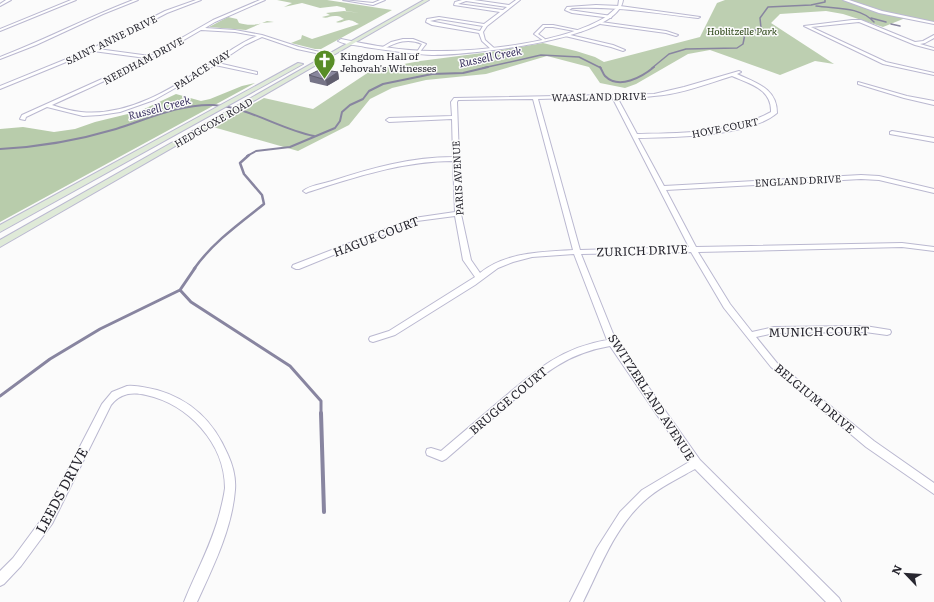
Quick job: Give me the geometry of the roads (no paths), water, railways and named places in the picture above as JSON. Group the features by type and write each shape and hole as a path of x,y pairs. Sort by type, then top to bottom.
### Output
{"main road":[{"name":"HEDGCOXE ROAD","path":"0,244 427,0"},
{"path":"335,44 351,35"},
{"name":"HEDGCOXE ROAD","path":"0,229 329,48"},
{"path":"130,157 144,162"}],"street":[{"path":"0,5 9,0"},
{"path":"0,30 74,0"},
{"path":"0,58 53,36 111,9 136,0"},
{"name":"SAINT ANNE DRIVE","path":"0,88 94,50 159,15 199,0"},
{"name":"NEEDHAM DRIVE","path":"23,119 24,116 85,90 151,57 214,21 263,0"},
{"path":"346,0 373,4 383,0"},
{"path":"503,11 456,5 456,2 466,0 510,6"},
{"path":"494,49 483,40 481,32 485,25 518,0"},
{"path":"341,41 420,52 463,52 494,49 566,35 601,23 611,17 620,8 621,0"},
{"path":"845,0 881,12 934,23"},
{"path":"611,17 567,10 568,8 572,7 601,6 698,17"},
{"path":"481,32 428,22 432,19 439,18 485,25"},
{"path":"934,49 916,44 857,21 806,26 885,63 934,74"},
{"path":"601,23 666,32 676,35"},
{"path":"544,40 536,34 544,26 580,31"},
{"path":"200,29 235,31 262,36 298,48 330,55"},
{"path":"566,35 623,50"},
{"name":"PALACE WAY","path":"48,106 74,113 85,114 127,109 151,99 214,63 246,42 262,36"},
{"path":"916,44 924,42 934,36"},
{"path":"383,48 396,41 404,39 424,44 420,52"},
{"path":"94,50 151,57"},
{"path":"214,63 255,73"},
{"name":"WAASLAND DRIVE","path":"456,99 654,95 686,89 739,72"},
{"name":"HOVE COURT","path":"635,136 682,135 710,131 756,123 774,112 775,106 773,101 764,89 732,74"},
{"path":"860,83 906,97 934,103"},
{"name":"BELGIUM DRIVE","path":"614,96 693,249 727,306 774,365 870,444 934,489"},
{"name":"SWITZERLAND AVENUE","path":"535,97 577,252 612,342 696,463 835,602"},
{"name":"PARIS AVENUE","path":"456,99 454,102 454,117 458,214 466,260 479,277"},
{"path":"389,120 454,117"},
{"path":"892,133 934,140"},
{"path":"306,191 377,169 434,160 456,159"},
{"name":"ENGLAND DRIVE","path":"661,188 861,177 879,178 934,191"},
{"name":"HAGUE COURT","path":"296,267 416,219 458,214"},
{"name":"ZURICH DRIVE","path":"373,339 392,333 472,283 488,270 511,260 532,256 577,252 902,245 934,249"},
{"name":"MUNICH COURT","path":"751,335 774,330 865,329 887,332"},
{"name":"BRUGGE COURT","path":"431,452 442,456 542,370 562,357 585,347 612,342"},
{"name":"LEEDS DRIVE","path":"0,580 17,562 48,520 99,416 115,395 120,391 129,389 141,390 179,402 193,413 208,429 217,442 226,464 230,487 224,518 208,563 190,602"},
{"path":"576,602 610,536 631,506 658,484 696,463"}],"waterway":[{"name":"Russell Creek","path":"652,68 669,54 686,49 737,48 743,44 745,34 761,28 760,18 768,7 811,5 825,2 825,0"},
{"path":"816,6 847,9 861,13 874,22"},
{"path":"871,18 886,22"},
{"path":"891,24 900,26"},
{"name":"Russell Creek","path":"483,68 541,55 579,57 600,68"},
{"name":"Russell Creek","path":"247,156 256,151 290,147 335,128 340,121 342,112 350,105 363,99 369,91 383,84 432,74 463,73 488,67"},
{"name":"Russell Creek","path":"600,68 604,75 611,80 623,82 637,78 654,67"},
{"name":"Russell Creek","path":"0,149 29,147 73,140 116,129 176,110 200,105 213,105 239,110 301,133 314,136"},
{"path":"194,269 218,242 264,204 262,195 244,174 240,163 249,155"},
{"path":"180,290 195,268"},
{"path":"0,396 50,359 100,329 180,290"},
{"path":"180,290 191,302 290,366 321,401 321,413"},
{"path":"321,413 324,512"}],"place":[{"name":"Kingdom Hall of Jehovah's Witnesses","path":"324,80"}],"park label":[{"name":"Hoblitzelle Park","path":"742,30"}]}
